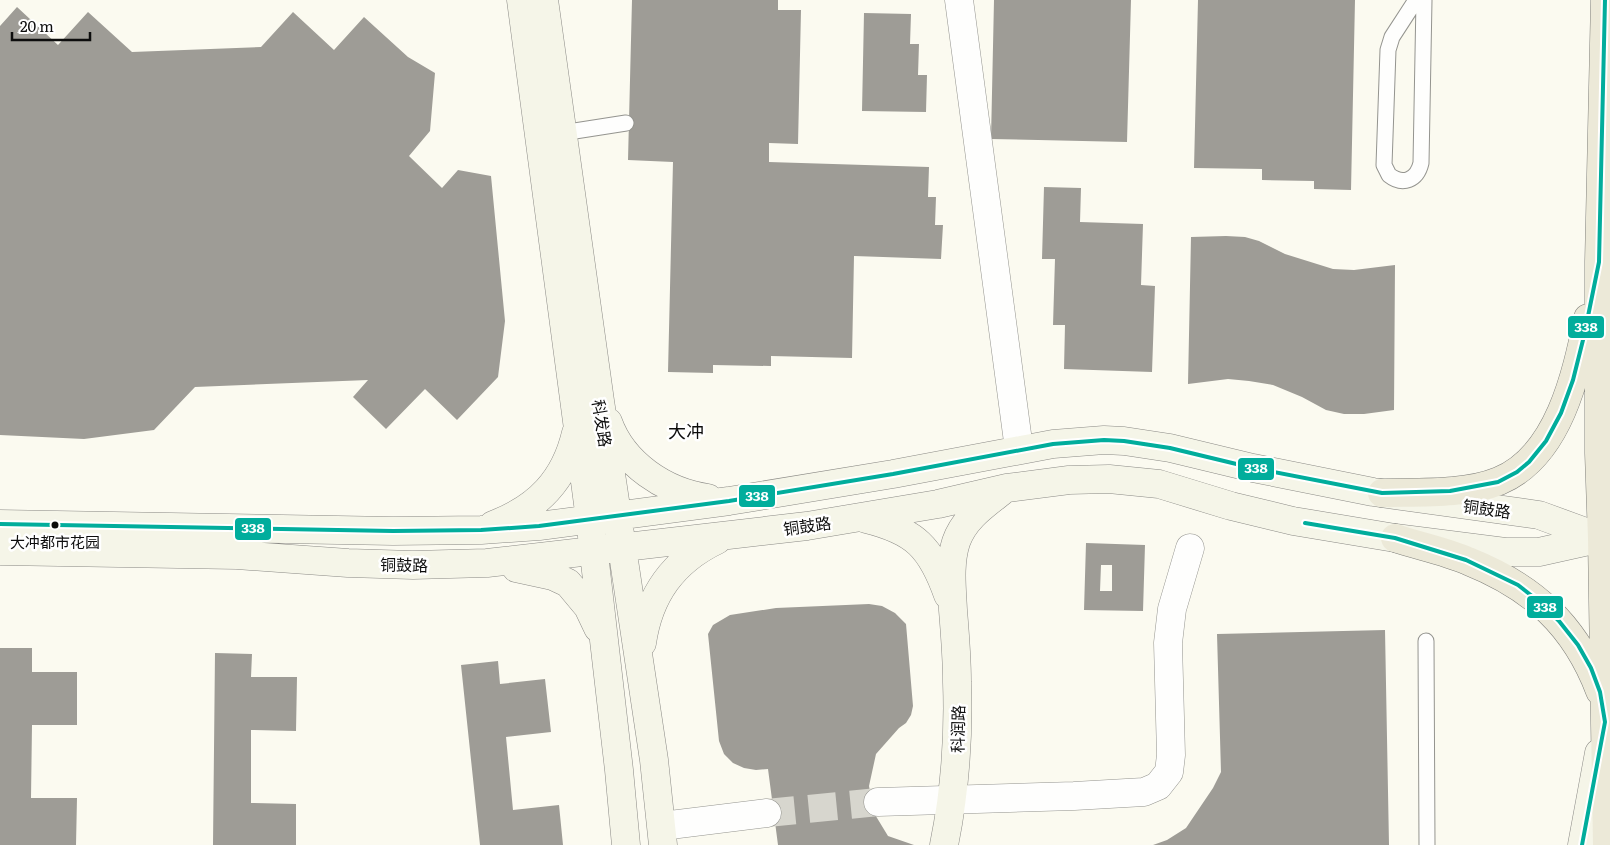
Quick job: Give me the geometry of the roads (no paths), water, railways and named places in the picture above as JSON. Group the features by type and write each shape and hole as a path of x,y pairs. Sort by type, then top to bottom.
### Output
{"main road":[{"name":"科发路","path":"520,0 590,519 626,845"},
{"name":"科发路","path":"544,0 600,401 639,657 662,835"},
{"path":"1605,0 1599,262 1600,453 1606,539 1605,722 1607,845"},
{"path":"1382,493 1477,488 1504,479 1517,472 1529,462 1546,441 1561,412 1573,380 1599,262"},
{"path":"600,401 609,426 620,444 636,464 650,476 680,492 729,501"},
{"path":"480,530 507,520 542,496 554,483 568,460 578,427"},
{"name":"铜鼓路","path":"0,524 393,531 480,530 539,526 729,501 893,474 1020,449 1082,441 1124,441 1170,448 1253,468 1382,493 1539,515 1606,539"},
{"name":"铜鼓路","path":"0,550 237,554 413,566 488,563 594,552 862,518 938,504 1006,488 1069,480 1109,478 1159,484 1231,506 1293,521 1395,538 1504,552 1539,552 1606,539"},
{"name":"科润路","path":"944,845 953,799 958,752 958,682 952,581 953,559 959,536 969,518 1006,488"},
{"path":"862,518 889,524 922,546 935,562 954,611"},
{"path":"639,657 647,619 652,605 666,580 687,558 703,547 727,535"},
{"path":"1395,538 1466,560 1518,585 1541,603 1559,621 1569,633 1591,668 1600,692 1605,722 1582,845"},
{"path":"488,563 546,574 568,583 588,607 597,623 606,655"}],"street":[{"path":"959,0 1020,449"},
{"path":"878,802 1120,794 1144,792 1158,786 1168,772 1171,755 1168,643 1172,609 1190,548"},
{"path":"662,835 767,813"}],"lane":[{"path":"1416,0 1392,37 1388,50 1384,164 1389,175 1401,181 1409,180 1417,175 1422,163 1424,0"},
{"path":"562,133 626,122"},
{"path":"1426,641 1427,845"}],"tunnel":[{"path":"767,813 878,802"}],"place":[{"name":"大冲都市花园","path":"55,525"}],"district":[{"name":"大冲","path":"686,430"}]}
